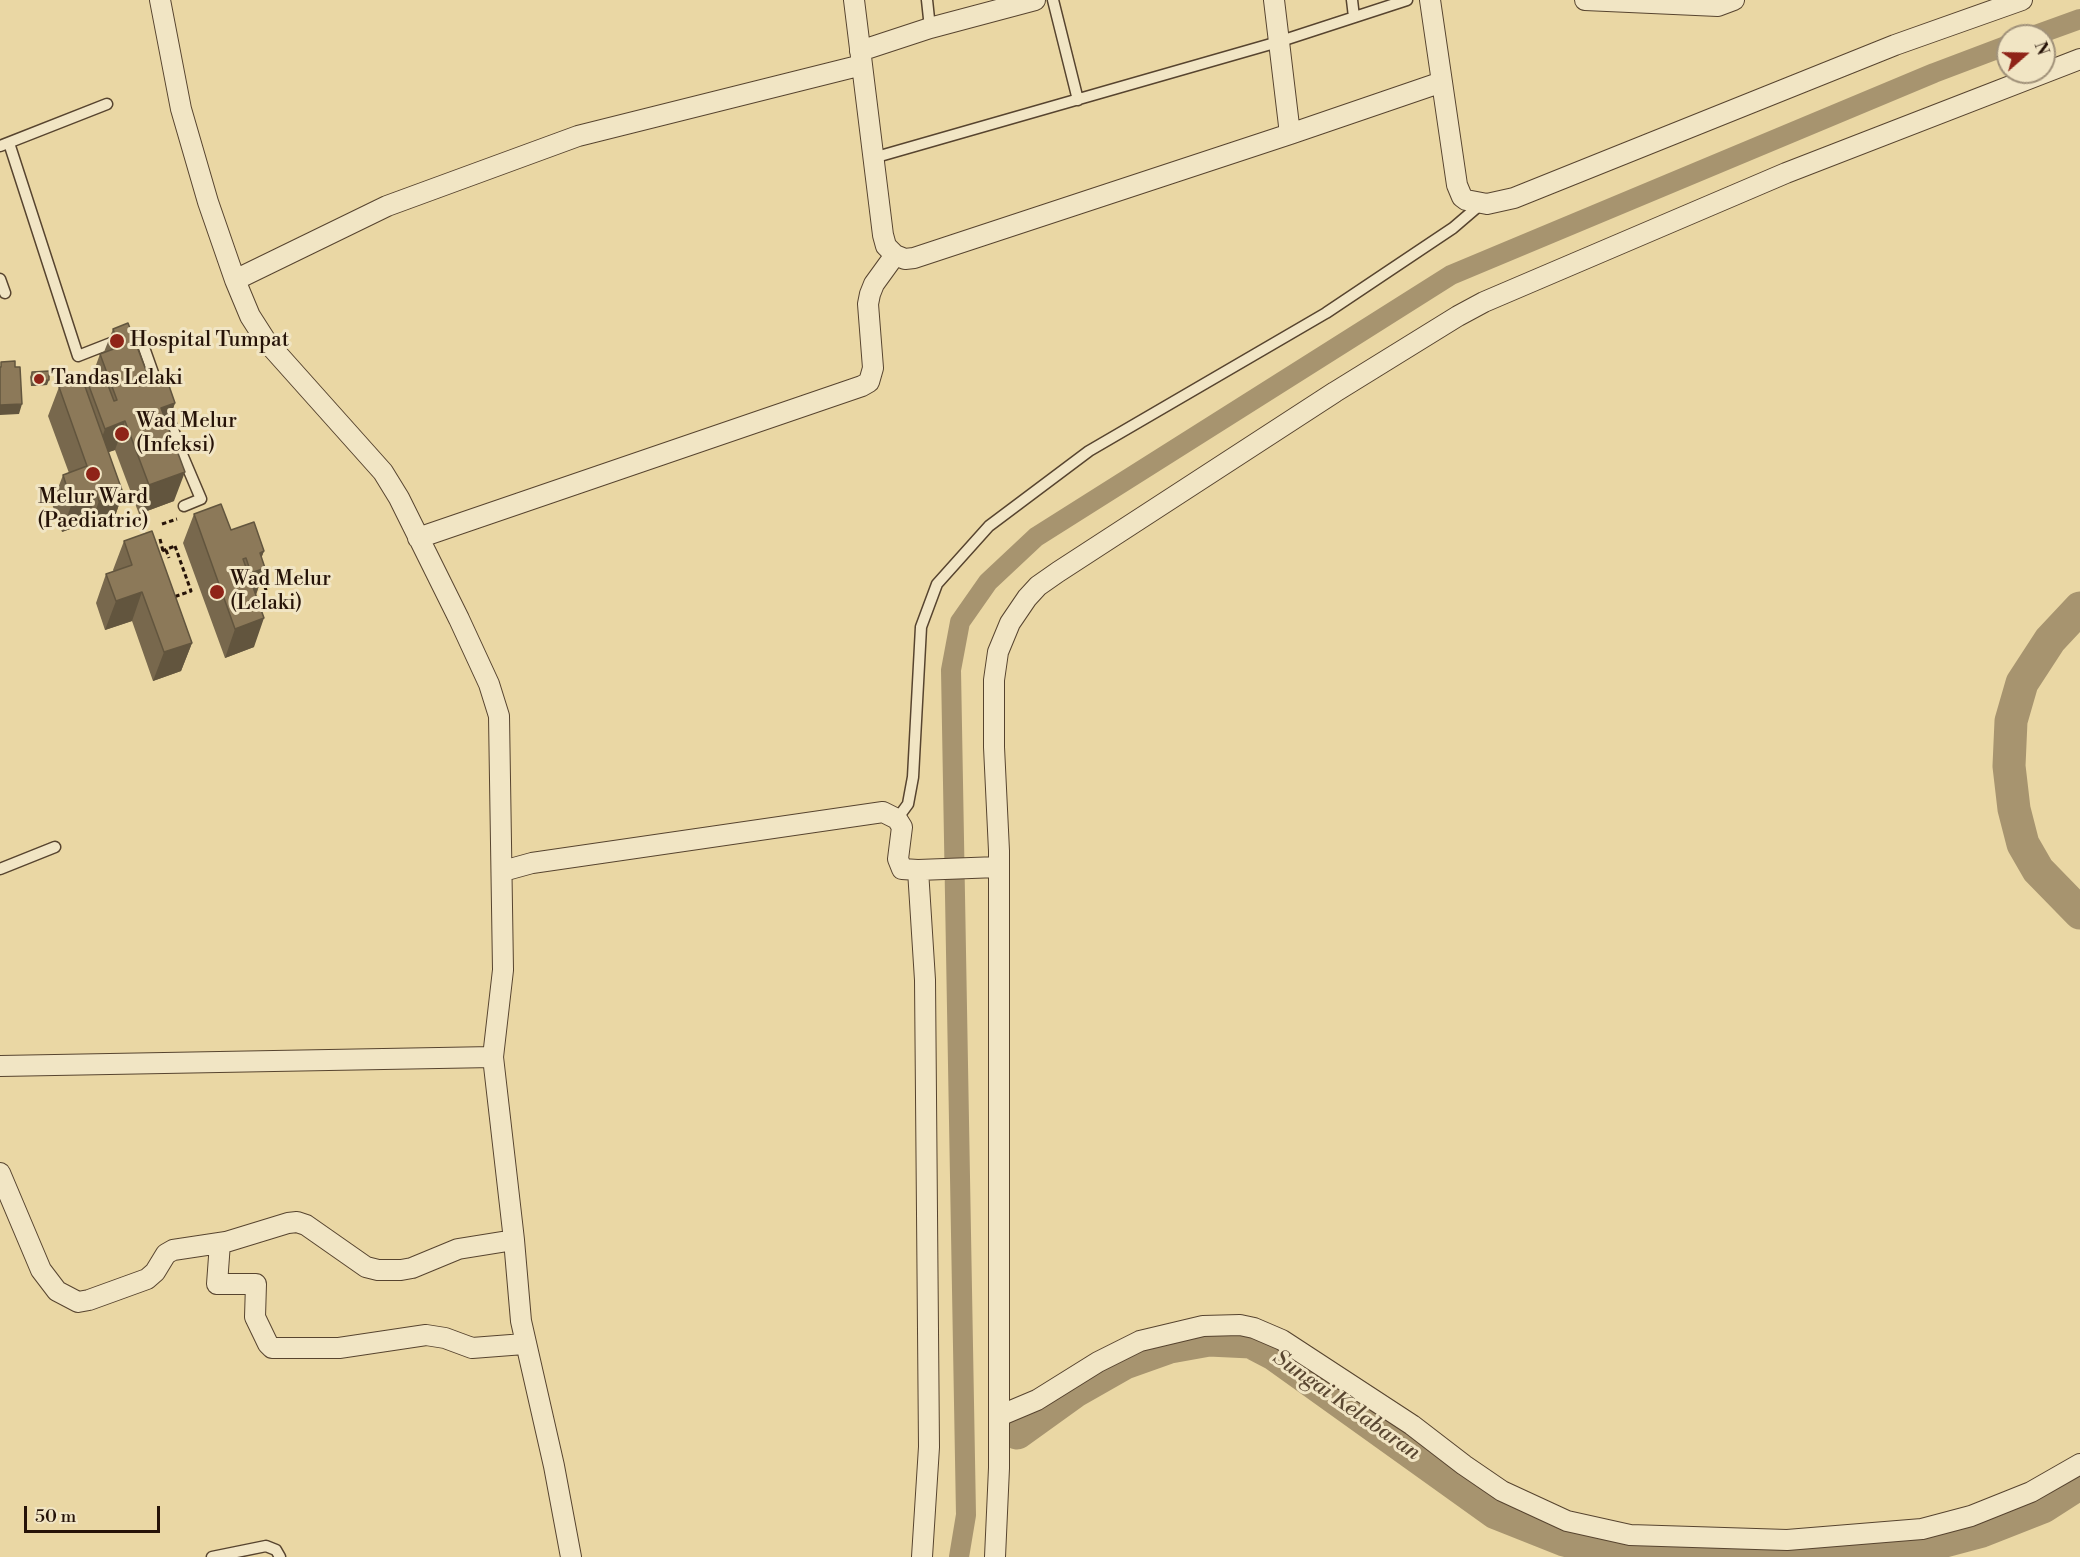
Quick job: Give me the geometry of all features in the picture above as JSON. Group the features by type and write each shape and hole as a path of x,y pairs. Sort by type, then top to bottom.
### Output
{"street":[{"path":"160,0 181,109 208,202 250,316 259,332 383,472 399,498 489,684 499,716 503,970 494,1057 514,1240 520,1321 554,1466 571,1557"},
{"path":"854,0 883,235 886,246 895,255 905,259 914,258 1442,82"},
{"path":"235,280 387,206 578,136 861,58 930,28 1004,4 1035,0"},
{"path":"1274,0 1290,134"},
{"path":"1430,0 1459,192 1466,200 1480,204 1514,198 1895,45 2022,0"},
{"path":"1585,0 1718,6 1734,0"},
{"path":"995,1557 999,1416 990,868 999,851 994,747 994,680 996,664 1010,623 1027,598 1038,586 1325,399 1484,302 1786,173 2080,59"},
{"path":"418,538 869,382 873,368 868,304 870,294 874,284 895,255"},
{"path":"502,871 532,862 871,812 882,812 901,823 903,832 899,852 900,868 923,870 990,868"},
{"path":"922,1557 929,1435 923,870"},
{"path":"0,1066 494,1057"},
{"path":"0,1173 41,1270 57,1291 78,1302 147,1279 155,1272 166,1254 173,1250 248,1237 288,1223 297,1222 306,1225 366,1267 378,1270 412,1268 458,1249 514,1240"},
{"path":"220,1243 217,1284 256,1284 255,1317 272,1348 339,1348 426,1335 445,1338 472,1348 524,1344"},
{"path":"999,1416 1037,1400 1098,1362 1140,1341 1203,1326 1240,1325 1254,1328 1282,1340 1412,1425 1502,1491 1567,1521 1630,1535 1787,1540 1922,1529 1971,1516 2031,1492 2080,1464"}],"lane":[{"path":"927,0 930,28"},
{"path":"1053,0 1078,100"},
{"path":"1352,0 1354,17"},
{"path":"873,158 1278,42 1407,0"},
{"path":"107,104 4,145 78,356 129,336 142,342 181,452 201,499 184,511"},
{"path":"897,819 908,804 913,777 921,627 937,584 989,526 1089,451 1326,313 1453,228 1480,204"},
{"path":"0,279 5,293"},
{"path":"0,869 54,848"},
{"path":"212,1557 266,1546 276,1550 280,1557"}],"path":[{"path":"162,524 184,511"},
{"path":"160,539 163,551 162,560"},
{"path":"175,546 190,591 162,601 146,557 163,551 175,546"},
{"path":"149,550 156,562"},
{"path":"163,551 169,558"},
{"path":"255,618 267,593 260,573"}],"building":[{"path":"128,323 152,386 167,380 175,403 161,408 185,472 149,485 125,421 105,429 86,378 103,372 114,401 117,400 100,354 119,347 113,329"},
{"path":"15,361 15,367 20,367 22,404 0,405 1,362"},
{"path":"49,371 49,380 32,381 32,372"},
{"path":"82,378 123,493 99,501 97,494 72,503 63,475 87,466 59,387"},
{"path":"221,504 231,530 254,522 264,551 260,553 265,568 251,573 246,558 243,559 264,618 235,629 194,514"},
{"path":"152,531 192,643 164,652 142,592 116,601 106,574 132,565 124,541"}],"waterway":[{"path":"2056,28 2080,19"},
{"path":"959,1557 966,1515 951,670 960,622 988,582 1036,537 1451,275 1934,73 1996,50"},
{"name":"Sungai Kelabaran","path":"2080,608 2050,640 2022,683 2011,721 2009,766 2014,809 2023,844 2038,870 2080,913"},
{"name":"Sungai Kelabaran","path":"1017,1433 1074,1392 1125,1363 1170,1347 1209,1340 1251,1342 1274,1354 1496,1513 1564,1540 1619,1553 1677,1557"},
{"name":"Sungai Kelabaran","path":"1694,1557 1878,1550 1941,1542 1982,1531 2043,1507 2080,1483"}],"place":[{"name":"Hospital Tumpat","path":"117,341"},
{"name":"Tandas Lelaki","path":"39,379"},
{"name":"Wad Melur (Infeksi)","path":"122,434"},
{"name":"Melur Ward (Paediatric)","path":"93,474"},
{"name":"Wad Melur (Lelaki)","path":"217,592"}]}
